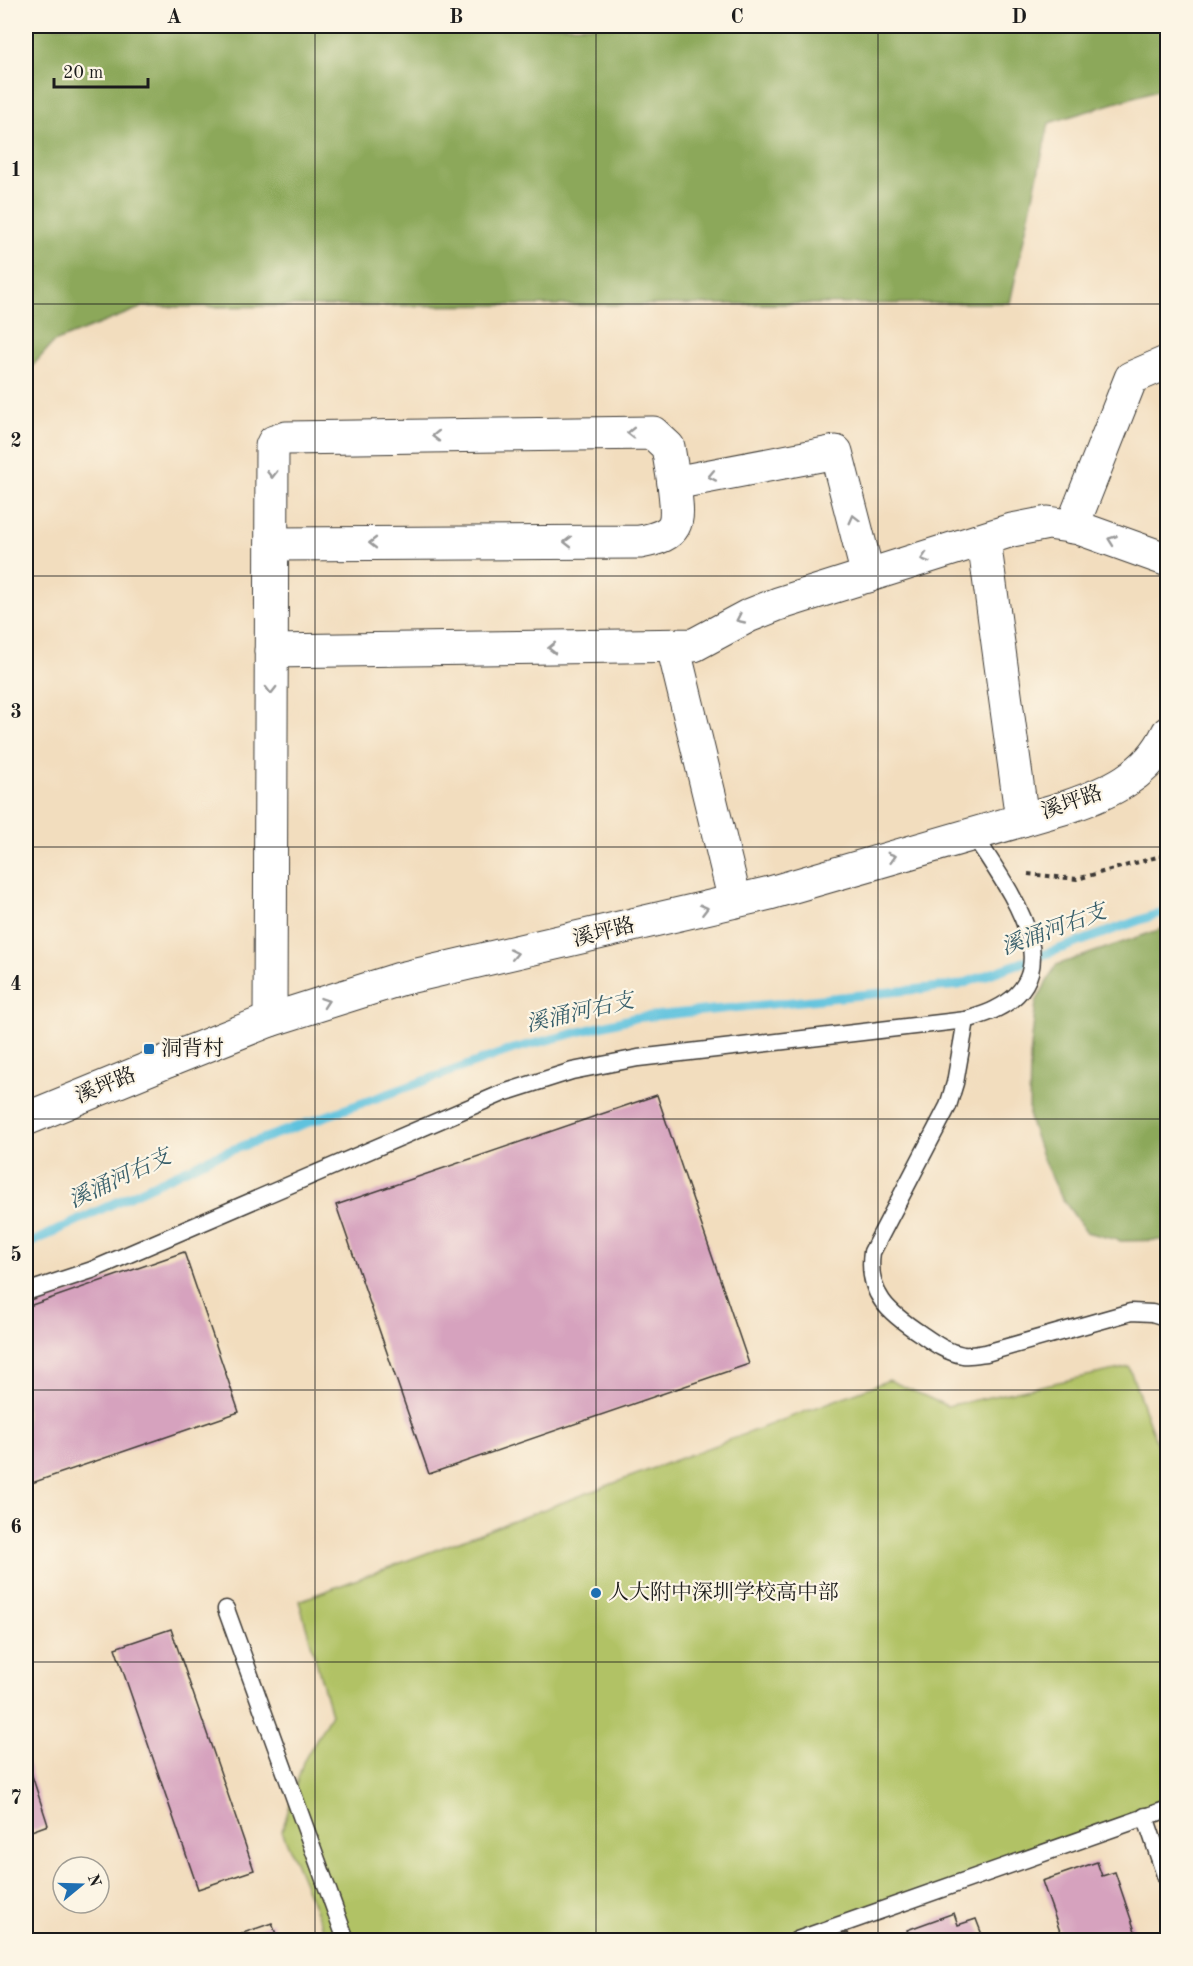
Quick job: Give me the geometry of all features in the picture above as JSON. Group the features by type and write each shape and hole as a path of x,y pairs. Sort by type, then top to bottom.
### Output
{"street":[{"path":"1072,526 1131,378 1167,362"},
{"path":"270,1020 272,446 279,440 653,433 668,447 674,483 677,517 675,525 664,536 640,542 272,544"},
{"path":"674,483 837,453 868,576"},
{"path":"271,651 694,645 748,616 868,576 1038,525 1072,526 1167,560"},
{"path":"984,540 1022,820"},
{"path":"673,646 735,901"},
{"name":"溪坪路","path":"26,1119 270,1020 400,979 735,901 974,835 1102,795 1126,782 1148,763 1167,734"}],"lane":[{"path":"26,1292 92,1270 503,1093 572,1071 638,1058 966,1020 998,1008 1021,989 1033,967 1030,932 1012,896 974,835"},
{"path":"966,1020 955,1083 948,1106 872,1252 869,1269 874,1288 884,1305 898,1319 944,1350 965,1355 986,1353 1131,1312 1152,1313 1167,1318"},
{"path":"226,1609 346,1941"},
{"path":"797,1941 1167,1809"},
{"path":"1145,1816 1167,1884"}],"path":[{"path":"1020,869 1029,875 1077,879 1167,854"}],"green space":[{"path":"26,26 1167,26 1167,87 1049,123 1010,303 143,307 54,342 26,373"},
{"path":"1167,927 1167,1240 1121,1241 1086,1232 1062,1198 1044,1162 1029,1118 1030,1056 1036,1002 1056,965"},
{"path":"1129,1367 1167,1472 1167,1813 792,1940 328,1940 282,1831 303,1762 331,1714 299,1601 889,1380 947,1406"}],"building":[{"path":"657,1095 749,1364 429,1474 336,1205"},
{"path":"184,1252 239,1412 26,1485 26,1307"},
{"path":"171,1629 254,1870 198,1889 115,1648"},
{"path":"26,1757 48,1825 26,1833"},
{"path":"1097,1862 1102,1876 1115,1872 1137,1937 1127,1940 1063,1940 1042,1881"},
{"path":"954,1913 958,1925 976,1919 984,1940 910,1940 907,1930"},
{"path":"272,1923 278,1940 223,1940"},
{"path":"848,1933 851,1940 828,1940"}],"waterway":[{"name":"溪涌河右支","path":"26,1245 212,1157 513,1049 633,1018 959,985 1168,910"}],"place":[{"name":"洞背村","path":"149,1049"},
{"name":"人大附中深圳学校高中部","path":"596,1593"}]}
